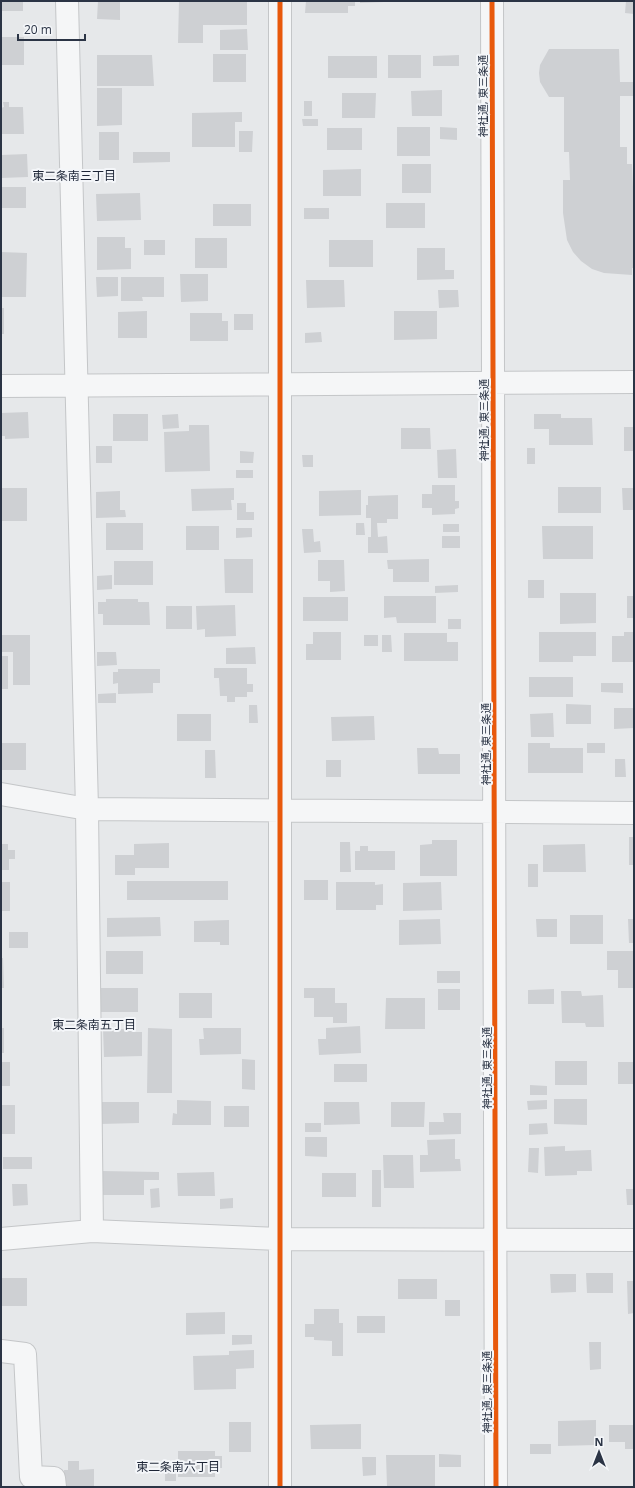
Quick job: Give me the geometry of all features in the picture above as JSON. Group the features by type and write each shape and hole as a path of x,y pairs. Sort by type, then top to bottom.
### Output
{"street":[{"path":"67,1 87,809 92,1231"},
{"path":"280,1 280,1487"},
{"name":"神社通, 東三条通","path":"492,1 496,1487"},
{"path":"1,386 634,382"},
{"path":"1,794 87,809 634,813"},
{"path":"1,1239 92,1231 280,1239 634,1240"},
{"path":"1,1351 25,1354 31,1477 54,1478 55,1487"}],"building":[{"path":"1,1 23,1 23,11 1,11"},
{"path":"98,1 120,1 120,20 97,19"},
{"path":"179,1 247,1 247,25 203,25 203,43 178,43"},
{"path":"306,1 355,1 355,6 348,6 348,13 305,13"},
{"path":"360,1 384,1 384,2 360,3"},
{"path":"626,1 634,1 634,14 625,13"},
{"path":"247,29 248,50 220,50 220,30"},
{"path":"1,37 24,37 24,65 1,65"},
{"path":"549,49 619,49 620,82 634,82 634,96 620,96 620,147 627,147 627,164 632,164 634,187 634,268 632,268 632,275 604,273 592,269 581,261 573,252 567,240 563,213 563,180 570,180 569,152 564,152 564,97 549,97 540,82 539,73 540,65"},
{"path":"213,54 246,54 246,82 213,82"},
{"path":"97,55 152,55 154,86 97,86"},
{"path":"388,55 421,55 421,78 388,78"},
{"path":"459,55 459,66 433,66 433,56"},
{"path":"328,56 377,56 377,78 328,78"},
{"path":"97,88 122,88 122,125 97,126"},
{"path":"442,90 442,116 412,116 411,91"},
{"path":"342,93 376,93 375,118 342,118"},
{"path":"304,101 312,101 312,116 304,116"},
{"path":"3,102 9,102 9,107 23,107 24,134 1,134 1,108 4,107"},
{"path":"242,112 242,122 235,122 235,147 192,147 192,113"},
{"path":"302,119 318,119 318,126 303,126"},
{"path":"397,127 430,127 430,156 397,156"},
{"path":"440,127 457,128 457,140 440,139"},
{"path":"327,128 362,128 362,150 327,150"},
{"path":"239,131 253,131 252,152 239,152"},
{"path":"99,132 119,132 119,160 99,160"},
{"path":"133,152 170,152 170,162 133,163"},
{"path":"27,154 28,177 1,178 1,155"},
{"path":"402,164 431,164 431,193 402,193"},
{"path":"361,169 361,196 323,196 323,170"},
{"path":"1,187 26,187 26,208 1,208"},
{"path":"140,193 141,220 97,221 96,194"},
{"path":"386,203 425,203 425,228 386,228"},
{"path":"213,204 251,204 251,226 213,226"},
{"path":"304,208 329,208 329,219 304,219"},
{"path":"97,237 125,237 125,248 131,248 131,269 97,270"},
{"path":"195,238 227,238 227,268 195,268"},
{"path":"144,240 165,240 165,255 144,255"},
{"path":"329,240 373,240 373,267 329,267"},
{"path":"417,248 445,248 445,270 454,270 454,279 417,280"},
{"path":"1,252 27,253 26,297 1,297"},
{"path":"180,274 208,274 208,301 181,302"},
{"path":"96,277 118,277 118,296 97,297"},
{"path":"121,277 164,277 164,297 142,297 143,301 121,301"},
{"path":"306,280 344,280 345,307 307,308"},
{"path":"438,290 458,290 459,307 439,308"},
{"path":"1,308 4,308 4,334 1,334"},
{"path":"147,311 147,338 118,338 118,312"},
{"path":"394,311 437,311 437,339 394,340"},
{"path":"190,313 222,313 222,321 228,321 228,341 190,341"},
{"path":"234,314 253,314 253,330 234,330"},
{"path":"321,332 322,342 305,343 305,333"},
{"path":"28,412 29,438 5,439 5,436 1,436 1,413"},
{"path":"113,414 148,414 148,441 113,441"},
{"path":"178,414 179,428 163,429 162,415"},
{"path":"534,414 561,414 561,418 592,418 593,445 549,445 549,429 534,429"},
{"path":"189,425 209,425 210,471 165,472 164,432 189,431"},
{"path":"624,427 634,427 634,451 624,451"},
{"path":"401,428 430,428 431,449 401,449"},
{"path":"96,446 112,446 112,463 96,463"},
{"path":"527,448 535,448 535,464 527,464"},
{"path":"456,449 457,478 438,478 437,450"},
{"path":"240,451 254,452 253,463 240,463"},
{"path":"302,455 313,455 313,467 303,467"},
{"path":"236,470 253,470 253,478 236,478"},
{"path":"432,485 455,485 455,501 459,501 459,508 455,509 455,514 432,515 432,508 422,508 422,494 432,494"},
{"path":"558,487 601,487 601,513 558,513"},
{"path":"1,488 27,488 27,521 1,521"},
{"path":"234,488 234,500 231,500 232,510 192,511 191,489"},
{"path":"622,488 634,488 634,510 623,510"},
{"path":"361,490 361,515 319,516 319,491"},
{"path":"120,491 120,510 125,510 126,517 96,518 96,492"},
{"path":"398,495 398,519 387,519 387,523 377,523 378,537 387,536 388,553 368,553 368,537 371,537 371,518 366,518 368,496"},
{"path":"237,503 246,503 246,512 254,512 254,520 237,520"},
{"path":"106,523 143,523 143,550 106,550"},
{"path":"356,523 364,523 365,535 356,535"},
{"path":"443,524 459,524 459,532 443,532"},
{"path":"186,526 219,526 219,550 186,550"},
{"path":"542,526 593,526 593,559 543,559"},
{"path":"236,528 252,528 252,537 236,538"},
{"path":"302,529 313,529 314,542 320,541 321,552 304,553"},
{"path":"442,536 460,536 460,548 442,548"},
{"path":"224,559 253,559 253,593 225,593"},
{"path":"429,559 429,582 393,582 393,569 388,569 387,560"},
{"path":"318,560 344,560 345,591 330,592 330,581 318,581"},
{"path":"114,561 153,561 153,585 114,585"},
{"path":"112,575 112,589 97,590 97,576"},
{"path":"528,580 544,580 544,598 528,598"},
{"path":"458,585 458,592 435,593 435,586"},
{"path":"560,593 596,593 596,623 560,624"},
{"path":"384,596 436,596 436,623 397,623 396,617 384,618"},
{"path":"627,596 634,596 634,618 627,618"},
{"path":"303,597 348,597 348,621 303,621"},
{"path":"106,599 138,599 138,602 149,602 150,625 103,625 103,614 98,614 98,602 106,602"},
{"path":"235,605 236,636 205,637 205,629 197,630 196,606"},
{"path":"166,606 192,606 192,629 166,629"},
{"path":"448,619 461,619 461,629 448,629"},
{"path":"313,632 341,632 341,660 306,660 306,644 313,644"},
{"path":"539,632 596,632 596,656 573,656 573,662 539,662"},
{"path":"624,632 634,632 634,662 612,662 612,636 624,636"},
{"path":"404,633 447,633 447,642 458,642 458,661 404,661"},
{"path":"1,635 30,635 30,685 13,685 13,652 1,652"},
{"path":"364,635 378,635 378,646 364,646"},
{"path":"382,635 391,635 392,652 382,652"},
{"path":"255,647 256,664 226,664 226,648"},
{"path":"97,652 116,652 117,665 97,666"},
{"path":"1,656 8,656 8,689 1,689"},
{"path":"214,668 247,668 247,684 253,684 253,692 247,692 247,697 235,697 235,702 227,702 227,696 220,696 219,678 214,678"},
{"path":"118,669 160,669 160,683 153,683 153,693 118,694 118,683 113,684 113,672 118,672"},
{"path":"529,677 573,677 573,697 529,697"},
{"path":"601,683 623,683 623,693 601,692"},
{"path":"116,693 116,703 98,703 98,694"},
{"path":"566,704 591,705 591,724 566,724"},
{"path":"249,705 257,705 258,723 249,723"},
{"path":"614,708 634,708 634,728 614,729"},
{"path":"553,713 554,737 531,737 530,714"},
{"path":"177,714 211,714 211,741 177,741"},
{"path":"374,716 375,740 332,741 331,717"},
{"path":"1,743 26,743 26,770 1,770"},
{"path":"528,743 550,743 550,748 583,748 583,773 528,773"},
{"path":"587,743 605,743 605,753 587,753"},
{"path":"417,748 438,748 439,754 460,754 460,774 418,774"},
{"path":"205,750 215,750 216,778 205,778"},
{"path":"615,759 625,759 626,777 615,777"},
{"path":"326,760 341,760 341,777 326,777"},
{"path":"629,837 634,837 634,865 629,865"},
{"path":"432,840 457,840 457,876 420,876 420,845 432,844"},
{"path":"340,842 350,842 351,872 340,872"},
{"path":"169,843 169,868 135,868 135,875 115,875 115,855 134,855 134,844"},
{"path":"1,844 8,844 8,850 15,850 15,859 9,859 9,870 1,870"},
{"path":"585,844 586,872 543,872 543,845"},
{"path":"360,846 368,846 368,851 395,851 395,870 355,870 355,851 360,851"},
{"path":"528,864 538,864 538,887 528,887"},
{"path":"304,880 328,880 328,900 304,900"},
{"path":"127,881 228,881 228,900 127,900"},
{"path":"1,882 10,882 10,911 1,911"},
{"path":"336,882 375,882 375,885 383,884 383,905 376,905 376,910 336,910"},
{"path":"441,882 442,910 403,911 403,883"},
{"path":"570,915 603,915 603,944 570,944"},
{"path":"160,917 161,936 107,937 107,918"},
{"path":"440,919 441,944 399,945 399,920"},
{"path":"536,919 557,919 557,937 537,937"},
{"path":"628,919 634,919 634,943 629,943"},
{"path":"229,920 229,945 220,945 220,942 194,942 194,921"},
{"path":"9,932 28,932 28,948 9,948"},
{"path":"106,951 143,951 143,974 106,974"},
{"path":"607,951 634,951 634,988 618,988 618,970 607,970"},
{"path":"1,958 3,958 4,988 1,988"},
{"path":"437,971 460,971 460,983 437,983"},
{"path":"101,988 138,988 138,1012 101,1012"},
{"path":"304,988 335,988 335,1003 347,1003 347,1023 333,1023 333,1017 314,1017 314,998 304,998"},
{"path":"438,989 460,989 460,1010 438,1010"},
{"path":"554,989 554,1004 528,1004 528,990"},
{"path":"561,991 581,991 582,996 603,995 604,1027 586,1027 585,1023 562,1023"},
{"path":"179,993 212,993 212,1018 179,1018"},
{"path":"386,998 425,998 425,1029 385,1029"},
{"path":"360,1026 361,1053 319,1055 318,1039 326,1039 326,1028"},
{"path":"1,1028 4,1028 4,1053 1,1053"},
{"path":"148,1028 172,1029 172,1093 147,1093"},
{"path":"203,1028 241,1028 241,1054 200,1055 199,1039 204,1039"},
{"path":"103,1029 133,1029 133,1032 142,1032 142,1056 104,1057"},
{"path":"242,1059 255,1060 255,1090 242,1089"},
{"path":"555,1061 587,1061 587,1085 555,1085"},
{"path":"1,1062 10,1062 10,1086 1,1086"},
{"path":"618,1062 634,1062 634,1084 618,1084"},
{"path":"334,1064 367,1064 367,1082 334,1082"},
{"path":"530,1085 547,1086 547,1095 530,1095"},
{"path":"554,1099 587,1099 587,1125 554,1124"},
{"path":"177,1100 211,1101 211,1125 172,1125 173,1113 177,1114"},
{"path":"547,1100 547,1109 528,1110 527,1101"},
{"path":"100,1102 139,1102 139,1123 100,1124"},
{"path":"324,1102 359,1102 360,1124 324,1125"},
{"path":"391,1102 425,1102 424,1127 391,1127"},
{"path":"1,1105 15,1105 15,1134 1,1134"},
{"path":"224,1106 249,1106 249,1127 224,1127"},
{"path":"443,1113 461,1113 461,1134 429,1135 429,1122 444,1122"},
{"path":"305,1123 321,1123 321,1132 305,1132"},
{"path":"547,1123 548,1134 529,1135 529,1124"},
{"path":"305,1137 327,1137 327,1157 305,1156"},
{"path":"455,1139 455,1159 460,1159 461,1171 420,1172 420,1155 428,1155 427,1140"},
{"path":"565,1146 565,1151 591,1150 592,1171 577,1171 577,1175 545,1176 544,1147"},
{"path":"529,1148 539,1148 538,1173 528,1172"},
{"path":"383,1155 413,1155 414,1188 384,1188"},
{"path":"3,1157 32,1157 32,1169 3,1169"},
{"path":"372,1170 381,1170 381,1207 372,1207"},
{"path":"101,1171 159,1172 159,1180 144,1180 144,1195 101,1195"},
{"path":"214,1172 215,1196 178,1196 177,1173"},
{"path":"322,1173 356,1173 356,1197 322,1197"},
{"path":"634,1173 634,1185 633,1185"},
{"path":"12,1184 27,1184 28,1205 13,1206"},
{"path":"159,1188 160,1207 151,1208 150,1189"},
{"path":"626,1189 634,1189 634,1205 627,1205"},
{"path":"233,1198 233,1208 220,1209 220,1199"},
{"path":"586,1273 613,1273 613,1293 587,1293"},
{"path":"550,1274 576,1274 576,1292 551,1293"},
{"path":"1,1278 27,1278 27,1306 1,1306"},
{"path":"398,1279 437,1279 437,1299 398,1299"},
{"path":"627,1281 634,1281 634,1313 628,1314"},
{"path":"445,1300 460,1300 460,1316 445,1316"},
{"path":"314,1309 339,1309 339,1323 343,1323 343,1356 332,1356 332,1341 314,1340 314,1337 305,1337 305,1324 314,1324"},
{"path":"225,1312 225,1334 186,1335 186,1313"},
{"path":"357,1316 385,1316 385,1333 357,1333"},
{"path":"232,1335 252,1335 252,1344 232,1345"},
{"path":"589,1342 601,1342 601,1369 590,1370"},
{"path":"254,1350 254,1368 236,1369 236,1389 194,1390 193,1356 229,1355 229,1351"},
{"path":"596,1420 596,1445 558,1446 558,1421"},
{"path":"229,1422 251,1422 251,1452 229,1452"},
{"path":"361,1424 361,1449 311,1449 310,1425"},
{"path":"609,1425 634,1425 634,1449 625,1449 625,1442 609,1442"},
{"path":"530,1444 551,1444 551,1454 530,1454"},
{"path":"178,1451 215,1451 215,1456 222,1456 222,1468 215,1468 215,1477 178,1477"},
{"path":"439,1454 461,1455 461,1467 439,1467"},
{"path":"386,1455 435,1455 435,1487 387,1487"},
{"path":"362,1457 376,1457 376,1475 363,1476"},
{"path":"68,1461 79,1461 79,1470 94,1469 94,1487 65,1487 64,1470 68,1470"},
{"path":"165,1471 176,1471 176,1481 165,1481"}],"cycle path":[{"path":"280,1 280,1487"},
{"path":"492,1 496,1487"}],"district":[{"name":"東二条南三丁目","path":"74,175"},
{"name":"東二条南五丁目","path":"94,1024"},
{"name":"東二条南六丁目","path":"178,1466"}]}
